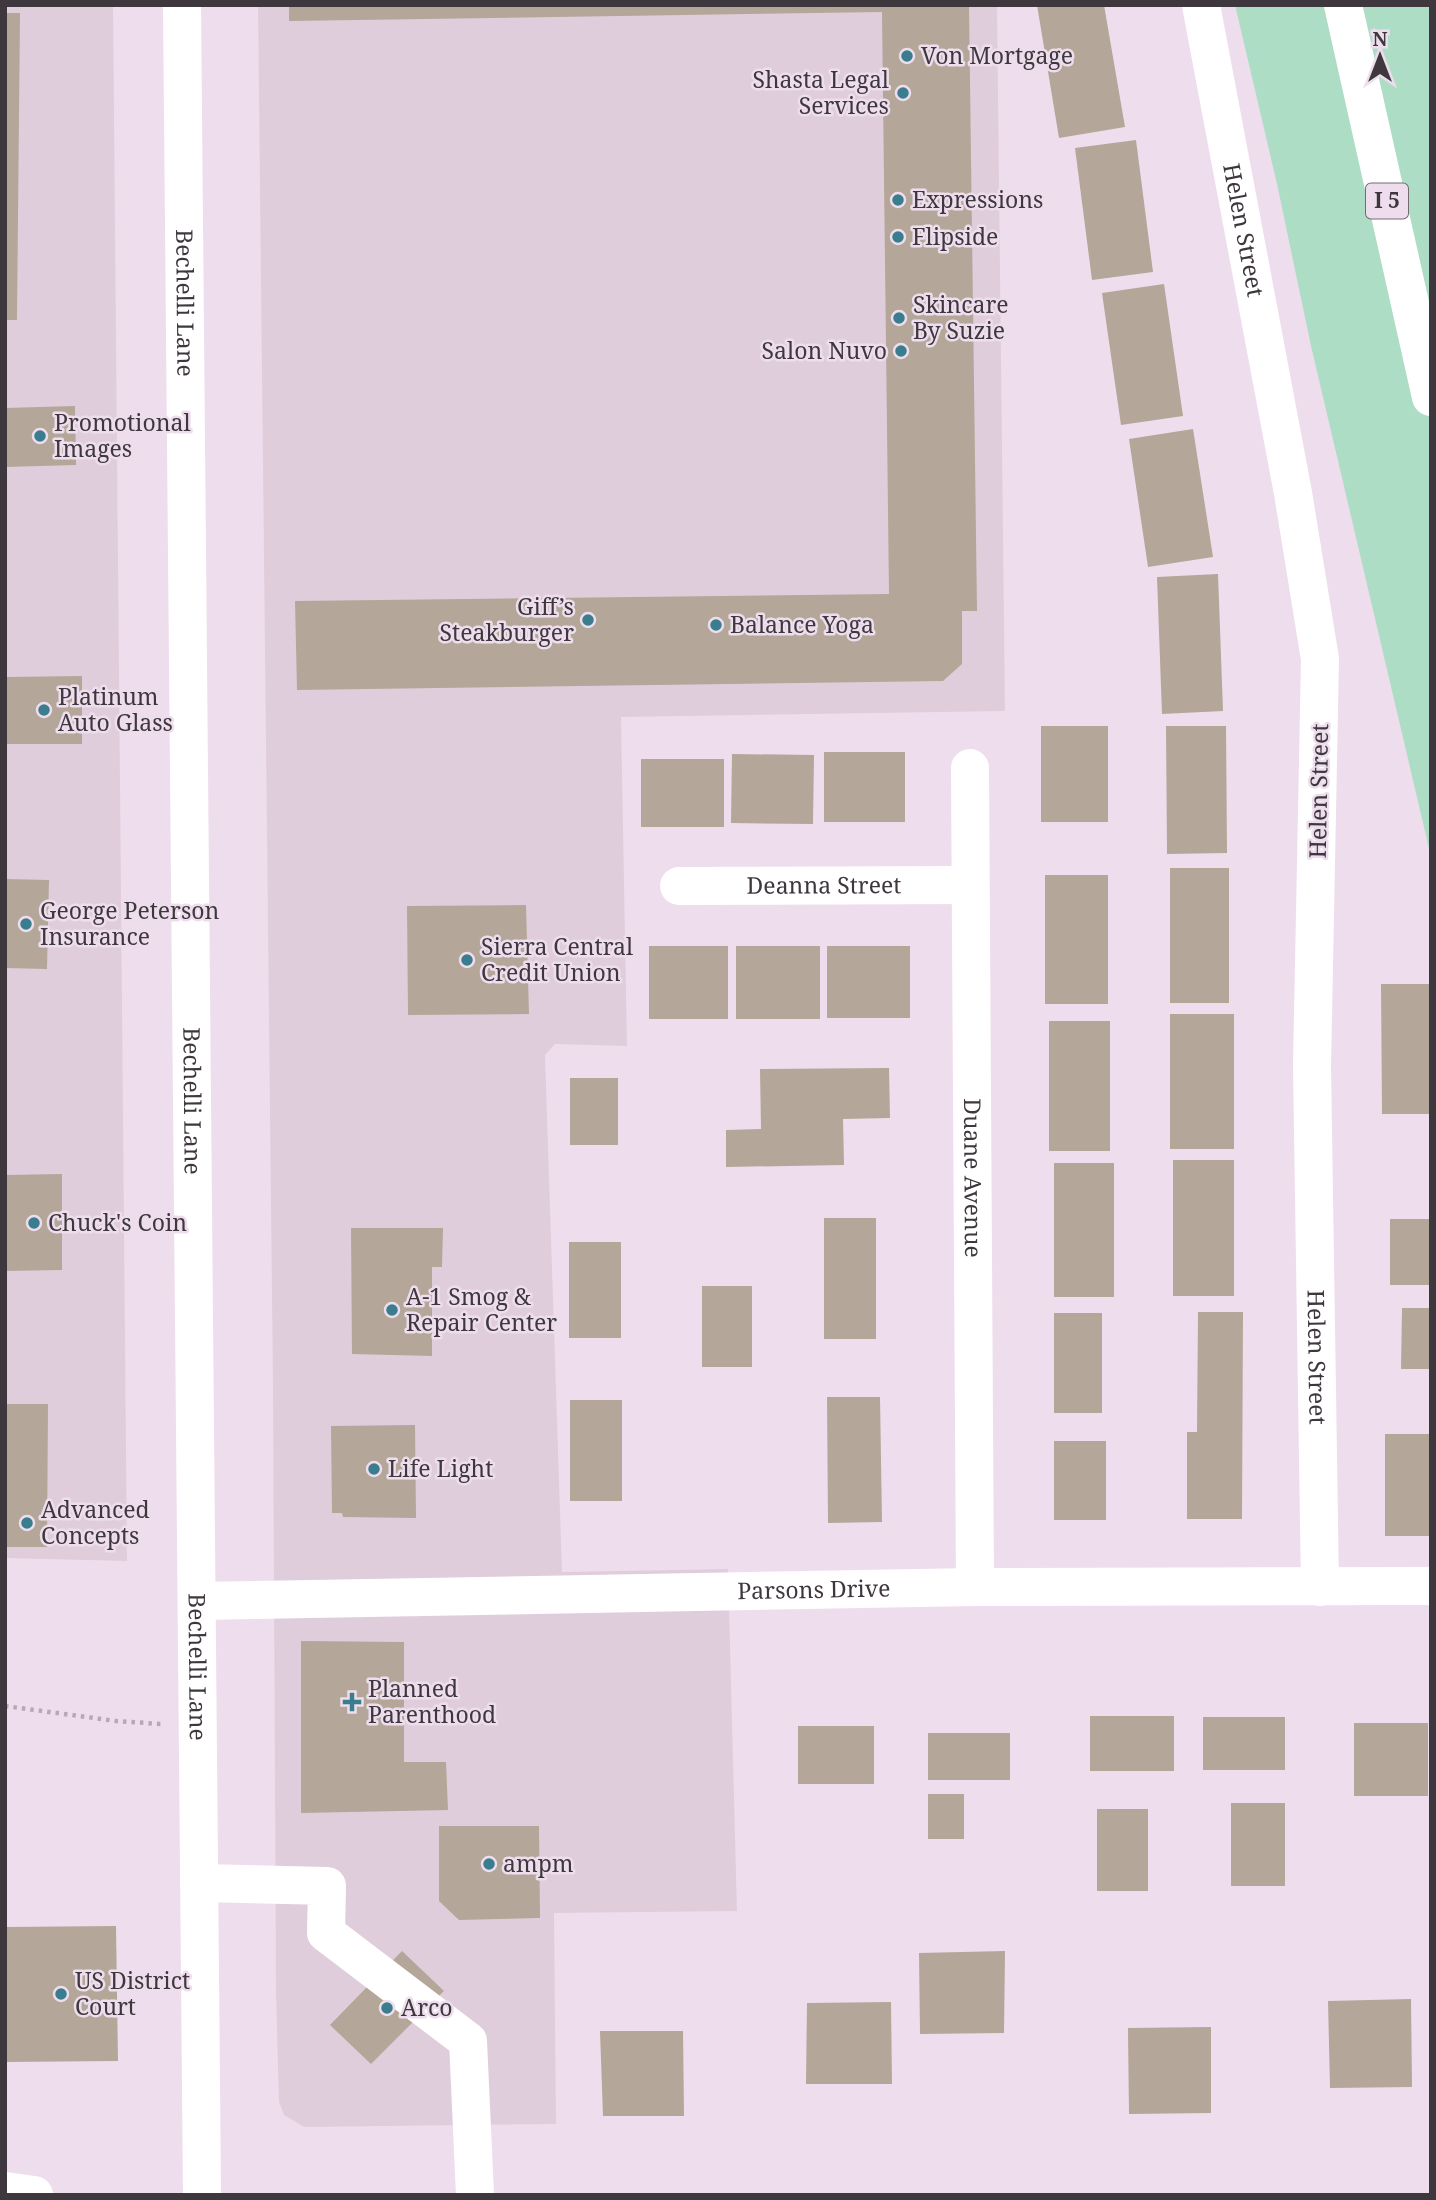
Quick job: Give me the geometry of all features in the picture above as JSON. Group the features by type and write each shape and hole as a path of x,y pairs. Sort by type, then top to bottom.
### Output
{"main road":[{"name":"Bechelli Lane","path":"182,5 202,2195"},
{"name":"Helen Street","path":"1201,5 1293,493 1320,659 1312,1066 1320,1587"},
{"name":"I 5","path":"1343,5 1431,397"},
{"name":"Duane Avenue","path":"970,768 975,1587"},
{"name":"Deanna Street","path":"679,886 970,885"},
{"name":"Parsons Drive","path":"198,1601 975,1587 1431,1586"},
{"path":"200,1883 327,1886 326,1933 468,2041 475,2195"},
{"path":"5,2191 34,2195"}],"path":[{"path":"5,1706 117,1721 198,1726"}],"shaded area":[{"path":"5,5 113,5 127,1561 5,1558"},
{"path":"258,5 997,5 1005,711 621,717 627,1046 555,1044 545,1055 562,1572 728,1569 737,1911 554,1913 556,2124 304,2127 284,2115 279,2102"}],"green space":[{"path":"1235,5 1431,5 1431,857 1311,346"}],"building":[{"path":"289,5 969,5 977,611 962,611 962,664 943,681 297,690 295,601 889,594 882,12 289,21"},
{"path":"1037,5 1104,5 1125,127 1059,138"},
{"path":"5,13 20,13 17,320 5,320"},
{"path":"1136,140 1153,272 1092,280 1075,148"},
{"path":"1164,284 1183,416 1121,425 1102,293"},
{"name":"Promotional Images","path":"75,406 76,465 5,467 5,408"},
{"path":"1193,429 1213,557 1148,567 1129,439"},
{"path":"1218,574 1223,711 1162,714 1157,577"},
{"name":"Platinum Auto Glass","path":"82,676 82,744 5,744 5,677"},
{"path":"1041,726 1108,726 1108,822 1041,822"},
{"path":"1166,726 1226,726 1227,853 1167,854"},
{"path":"824,752 905,752 905,822 824,822"},
{"path":"732,754 814,755 813,824 731,823"},
{"path":"641,759 724,759 724,827 641,827"},
{"path":"1170,868 1229,868 1229,1003 1170,1003"},
{"path":"1045,875 1108,875 1108,1004 1045,1004"},
{"name":"George Peterson Insurance","path":"5,879 49,880 47,969 5,968"},
{"name":"Sierra Central Credit Union","path":"526,905 529,1014 408,1015 407,906"},
{"path":"649,946 728,946 728,1019 649,1019"},
{"path":"736,946 820,946 820,1019 736,1019"},
{"path":"827,946 910,946 910,1018 827,1018"},
{"path":"1381,984 1431,984 1431,1114 1382,1114"},
{"path":"1170,1014 1234,1014 1234,1149 1170,1149"},
{"path":"1049,1021 1110,1021 1110,1151 1049,1151"},
{"path":"889,1068 890,1118 843,1119 844,1165 726,1167 726,1130 761,1129 760,1069"},
{"path":"570,1078 618,1078 618,1145 570,1145"},
{"path":"1173,1160 1234,1160 1234,1296 1173,1296"},
{"path":"1054,1163 1114,1163 1114,1297 1054,1297"},
{"name":"Chuck's Coin","path":"62,1174 62,1270 5,1271 5,1175"},
{"path":"824,1218 876,1218 876,1339 824,1339"},
{"path":"1390,1219 1431,1219 1431,1285 1390,1285"},
{"name":"A-1 Smog & Repair Center","path":"351,1228 443,1228 442,1267 432,1267 432,1356 352,1354"},
{"path":"569,1242 621,1242 621,1338 569,1338"},
{"path":"702,1286 752,1286 752,1367 702,1367"},
{"path":"1402,1308 1431,1308 1431,1369 1401,1369"},
{"path":"1198,1312 1243,1312 1242,1519 1187,1519 1187,1432 1197,1432"},
{"path":"1054,1313 1102,1313 1102,1413 1054,1413"},
{"path":"827,1397 880,1397 882,1522 828,1523"},
{"path":"570,1400 622,1400 622,1501 570,1501"},
{"path":"5,1404 48,1404 47,1547 5,1547"},
{"name":"Life Light","path":"415,1425 416,1518 343,1517 342,1513 332,1513 331,1426"},
{"path":"1385,1434 1431,1434 1431,1536 1385,1536"},
{"path":"1054,1441 1106,1441 1106,1520 1054,1520"},
{"name":"Planned Parenthood","path":"301,1641 404,1642 404,1762 446,1762 448,1810 301,1813"},
{"path":"1090,1716 1174,1716 1174,1771 1090,1771"},
{"path":"1203,1717 1285,1717 1285,1770 1203,1770"},
{"path":"1354,1723 1428,1723 1428,1796 1354,1796"},
{"path":"798,1726 874,1726 874,1784 798,1784"},
{"path":"928,1733 1010,1733 1010,1780 928,1780"},
{"path":"928,1794 964,1794 964,1839 928,1839"},
{"path":"1231,1803 1285,1803 1285,1886 1231,1886"},
{"path":"1097,1809 1148,1809 1148,1891 1097,1891"},
{"name":"ampm","path":"439,1826 539,1826 540,1918 459,1920 439,1901"},
{"name":"US District Court","path":"116,1926 118,2061 5,2062 5,1927"},
{"name":"Arco","path":"402,1951 444,1991 371,2064 330,2025"},
{"path":"1005,1951 1004,2033 920,2034 919,1953"},
{"path":"1411,1999 1412,2087 1330,2088 1328,2001"},
{"path":"891,2002 892,2084 806,2084 807,2003"},
{"path":"1211,2027 1211,2113 1129,2114 1128,2028"},
{"path":"600,2031 683,2031 684,2116 603,2116"}],"place":[{"name":"Von Mortgage","path":"907,56"},
{"name":"Shasta Legal Services","path":"903,93"},
{"name":"Expressions","path":"898,200"},
{"name":"Flipside","path":"898,237"},
{"name":"Skincare By Suzie","path":"899,318"},
{"name":"Salon Nuvo","path":"901,351"},
{"name":"Promotional Images","path":"40,436"},
{"name":"Giff’s Steakburger","path":"588,620"},
{"name":"Balance Yoga","path":"716,625"},
{"name":"Platinum Auto Glass","path":"44,710"},
{"name":"George Peterson Insurance","path":"26,924"},
{"name":"Sierra Central Credit Union","path":"467,960"},
{"name":"Chuck's Coin","path":"34,1223"},
{"name":"A-1 Smog & Repair Center","path":"392,1310"},
{"name":"Life Light","path":"374,1469"},
{"name":"Advanced Concepts","path":"27,1523"},
{"name":"Planned Parenthood","path":"352,1702"},
{"name":"ampm","path":"489,1864"},
{"name":"US District Court","path":"61,1994"},
{"name":"Arco","path":"387,2008"}]}
